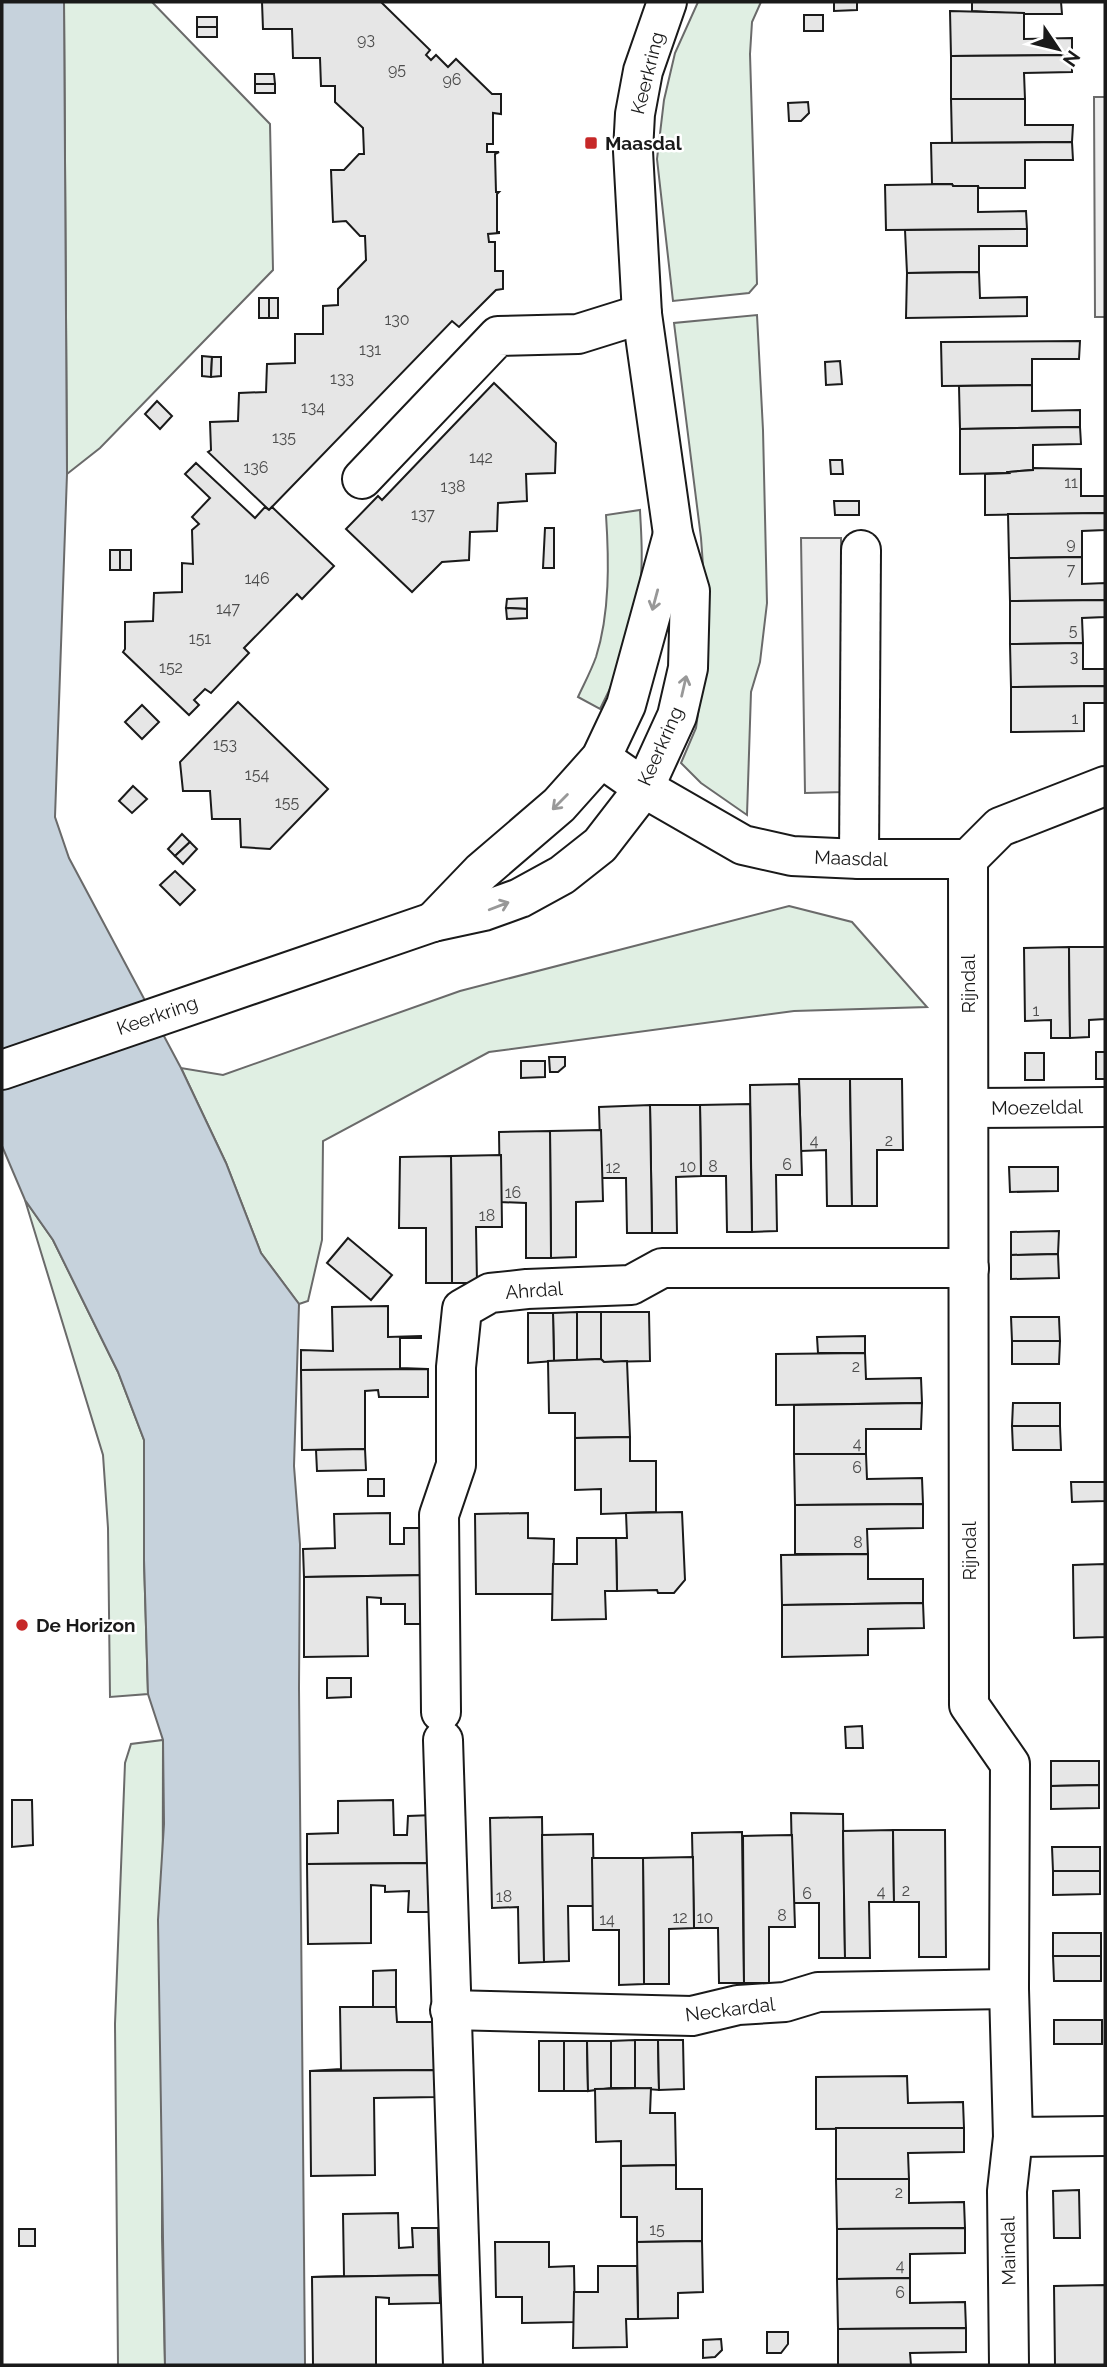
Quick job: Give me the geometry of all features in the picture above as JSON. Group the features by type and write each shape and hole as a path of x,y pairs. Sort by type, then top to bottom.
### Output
{"street":[{"name":"Keerkring","path":"2,1070 433,922 484,911 520,898 562,875 600,845 644,788 677,716 688,668 690,591 673,534 642,314 633,151 635,114 643,71 667,2"},
{"path":"362,479 498,336 578,334 642,314"},
{"name":"Keerkring","path":"433,922 481,872 559,805 601,758 626,705 673,534"},
{"path":"859,859 861,550"},
{"name":"Maasdal","path":"601,758 644,788 743,845 792,856 968,859"},
{"path":"968,859 1000,827 1105,786"},
{"name":"Rijndal","path":"968,859 969,1705 1010,1764 1009,1989 1013,2137"},
{"name":"Moezeldal","path":"969,1108 1105,1107"},
{"name":"Ahrdal","path":"450,2010 439,1514 456,1465 456,1367 462,1309 490,1293 631,1285 662,1268 969,1268"},
{"name":"Neckardal","path":"450,2010 692,2016 738,2005 785,2002 818,1992 1009,1989"},
{"path":"450,2010 463,2365"},
{"path":"1013,2137 1105,2136"},
{"name":"Maindal","path":"1009,2365 1007,2191 1013,2137"}],"green space":[{"path":"64,2 152,2 270,124 273,270 100,448 67,474"},
{"path":"698,2 761,2 752,22 750,54 757,284 749,293 673,301 657,159 664,100 675,53"},
{"path":"757,315 767,603 760,662 751,692 747,815 701,783 681,763 696,728 705,663 706,607 701,538 674,323"},
{"path":"640,510 642,567 636,610 621,661 600,709 578,697 596,657 604,623 608,568 606,515"},
{"path":"789,906 852,922 927,1007 794,1011 489,1052 323,1141 322,1240 308,1301 299,1304 261,1253 226,1163 181,1068 223,1075 460,991"},
{"path":"25,1200 53,1240 118,1372 144,1440 148,1694 110,1697 108,1528 103,1455"},
{"path":"163,1740 162,2237 165,2365 118,2365 115,2024 125,1763 131,1744"}],"shaded area":[{"path":"2,2 64,2 67,474 55,817 69,858 181,1068 226,1163 261,1253 299,1304 294,1466 300,1544 305,2365 165,2365 158,1920 164,1824 163,1740 148,1694 144,1440 118,1372 53,1240 25,1200 2,1146"},
{"path":"1094,97 1105,97 1105,317 1095,317"},
{"path":"801,538 841,538 844,792 805,793"}],"building":[{"path":"262,2 381,2 430,50 426,55 431,60 436,55 448,67 456,59 492,94 501,94 501,114 493,113 493,144 487,144 487,152 499,152 495,154 499,233 488,234 489,242 495,242 495,271 503,271 503,289 496,290 459,327 452,321 269,510 208,452 211,450 210,422 238,421 239,393 266,392 267,364 295,363 295,334 323,334 323,306 338,305 338,289 366,260 365,236 360,236 346,221 333,222 331,170 344,170 359,154 364,154 363,128 335,102 335,86 321,86 320,58 293,58 292,29 263,29"},
{"path":"834,2 857,2 857,10 834,11"},
{"path":"972,2 1061,2 1062,14 972,11"},
{"path":"950,11 1024,13 1024,39 1072,38 1072,55 951,56"},
{"path":"804,15 823,15 823,31 804,31"},
{"path":"197,17 217,17 217,27 197,27"},
{"path":"197,27 217,27 217,37 197,37"},
{"path":"1072,55 1072,72 1024,73 1025,99 951,99 951,56"},
{"path":"255,74 274,74 275,84 255,84"},
{"path":"255,84 275,84 275,93 255,93"},
{"path":"951,99 1025,99 1025,125 1073,125 1072,142 952,143"},
{"path":"808,102 809,113 801,121 789,121 788,103"},
{"path":"1072,142 1073,160 1025,160 1025,188 932,184 931,143"},
{"path":"885,185 978,186 978,212 1026,211 1027,229 886,230"},
{"path":"1027,229 1027,246 979,246 979,272 907,273 905,230"},
{"path":"979,272 980,298 1027,297 1027,316 906,318 907,273"},
{"path":"259,298 269,298 269,318 259,318"},
{"path":"269,298 278,298 278,318 269,318"},
{"path":"1080,341 1079,359 1032,359 1032,385 942,386 941,342"},
{"path":"202,356 212,357 211,377 202,376"},
{"path":"212,357 221,357 221,376 211,377"},
{"path":"840,361 842,384 826,385 825,362"},
{"path":"494,383 556,443 555,473 526,474 527,501 498,503 497,531 470,532 469,560 442,562 412,592 346,529 378,496 382,500"},
{"path":"1032,385 1032,411 1080,410 1080,427 960,429 959,386"},
{"path":"157,401 172,416 160,429 145,414"},
{"path":"1080,427 1081,444 1033,445 1033,470 960,474 960,429"},
{"path":"830,460 842,460 843,474 831,474"},
{"path":"196,463 255,518 265,507 269,510 272,507 334,566 302,599 297,594 244,648 249,653 211,693 205,689 194,700 199,705 189,715 123,652 125,622 153,621 154,593 182,592 182,563 193,564 192,530 199,524 192,517 210,498 185,474"},
{"path":"1033,468 1081,469 1081,496 1105,496 1105,513 985,515 985,474"},
{"path":"834,501 859,501 859,515 835,515"},
{"path":"1105,513 1105,530 1082,531 1082,557 1009,558 1008,514"},
{"path":"545,528 554,528 554,568 543,568"},
{"path":"110,550 120,550 120,570 110,570"},
{"path":"120,550 131,550 131,570 120,570"},
{"path":"1082,557 1082,584 1105,583 1105,600 1010,601 1009,558"},
{"path":"527,598 527,609 506,608 507,599"},
{"path":"1105,600 1105,617 1082,618 1083,643 1010,644 1010,601"},
{"path":"506,608 527,609 527,618 507,619"},
{"path":"1083,643 1083,669 1105,669 1105,686 1011,687 1010,644"},
{"path":"1105,686 1105,703 1084,703 1084,731 1011,732 1011,687"},
{"path":"238,702 328,789 270,849 241,847 240,819 212,819 210,791 183,791 180,762"},
{"path":"142,705 159,722 142,739 125,722"},
{"path":"133,786 147,799 132,813 119,801"},
{"path":"182,834 190,842 175,856 168,849"},
{"path":"190,842 197,849 183,864 175,856"},
{"path":"175,871 195,890 180,905 160,885"},
{"path":"1069,947 1070,1038 1051,1038 1051,1020 1025,1021 1024,948"},
{"path":"1069,947 1105,947 1105,1019 1089,1020 1089,1037 1070,1038"},
{"path":"1096,1052 1105,1052 1105,1079 1096,1079"},
{"path":"1025,1053 1044,1053 1044,1080 1025,1080"},
{"path":"549,1057 565,1057 565,1066 558,1072 550,1072"},
{"path":"521,1061 545,1061 545,1077 521,1078"},
{"path":"799,1079 850,1079 852,1206 827,1206 826,1150 801,1151"},
{"path":"850,1079 902,1079 903,1150 877,1150 877,1206 852,1206"},
{"path":"799,1084 802,1175 776,1175 777,1231 752,1232 750,1085"},
{"path":"750,1104 752,1232 727,1232 726,1176 701,1176 700,1105"},
{"path":"650,1105 700,1105 701,1176 676,1177 677,1233 652,1233"},
{"path":"650,1105 652,1233 627,1233 626,1178 601,1178 599,1107"},
{"path":"601,1130 603,1201 576,1202 576,1257 551,1258 550,1131"},
{"path":"550,1131 551,1258 526,1258 526,1203 500,1202 499,1132"},
{"path":"501,1155 502,1227 476,1227 477,1283 452,1283 451,1156"},
{"path":"451,1156 452,1283 426,1283 426,1228 399,1228 400,1157"},
{"path":"1009,1167 1058,1167 1058,1191 1010,1192"},
{"path":"1059,1231 1058,1254 1011,1255 1011,1232"},
{"path":"348,1238 392,1275 371,1300 327,1263"},
{"path":"1058,1254 1059,1278 1011,1279 1011,1255"},
{"path":"388,1306 388,1337 421,1336 400,1338 400,1368 428,1369 301,1370 301,1350 333,1351 332,1307"},
{"path":"577,1312 577,1360 554,1361 553,1313"},
{"path":"577,1312 601,1312 601,1359 577,1360"},
{"path":"601,1312 649,1312 650,1361 604,1362 601,1359"},
{"path":"528,1313 553,1313 554,1361 528,1363"},
{"path":"1011,1317 1059,1317 1060,1341 1012,1341"},
{"path":"865,1336 865,1353 818,1353 817,1337"},
{"path":"1012,1341 1060,1341 1059,1364 1012,1364"},
{"path":"865,1353 866,1379 921,1378 922,1403 776,1405 776,1354"},
{"path":"601,1359 604,1362 627,1361 630,1437 575,1438 575,1413 549,1413 548,1361"},
{"path":"428,1369 428,1397 379,1397 378,1390 365,1391 365,1449 302,1450 301,1370"},
{"path":"922,1403 921,1429 866,1429 866,1454 794,1454 794,1405"},
{"path":"1013,1403 1060,1403 1060,1426 1012,1426"},
{"path":"1012,1426 1060,1426 1061,1450 1013,1450"},
{"path":"630,1437 630,1461 656,1461 656,1512 601,1514 601,1489 575,1490 575,1438"},
{"path":"365,1449 366,1470 317,1471 316,1450"},
{"path":"794,1454 866,1454 867,1479 922,1478 923,1504 795,1505"},
{"path":"368,1479 384,1479 384,1496 368,1496"},
{"path":"1071,1482 1105,1482 1105,1501 1072,1502"},
{"path":"923,1504 923,1528 867,1529 868,1554 795,1554 795,1505"},
{"path":"682,1512 685,1580 674,1593 658,1593 657,1590 617,1591 616,1538 627,1538 626,1513"},
{"path":"390,1513 390,1544 404,1544 404,1528 430,1528 430,1575 304,1577 303,1549 335,1548 334,1514"},
{"path":"528,1513 528,1538 554,1539 553,1594 476,1594 475,1514"},
{"path":"577,1538 616,1538 617,1591 605,1591 606,1619 552,1620 553,1564 577,1564"},
{"path":"868,1554 868,1579 923,1579 923,1603 782,1605 781,1555"},
{"path":"1105,1564 1105,1637 1074,1638 1073,1565"},
{"path":"430,1575 431,1624 405,1624 405,1604 381,1604 381,1598 367,1597 368,1656 304,1657 304,1577"},
{"path":"923,1603 924,1628 868,1629 868,1655 782,1657 782,1605"},
{"path":"327,1678 351,1678 351,1697 327,1698"},
{"path":"862,1726 863,1748 846,1748 845,1727"},
{"path":"1051,1761 1099,1761 1099,1785 1051,1786"},
{"path":"1099,1785 1099,1808 1051,1809 1051,1786"},
{"path":"12,1800 32,1800 33,1845 12,1847"},
{"path":"393,1800 394,1835 407,1835 408,1816 434,1815 434,1863 307,1864 307,1834 338,1833 338,1801"},
{"path":"791,1813 843,1814 845,1958 819,1958 819,1903 793,1903"},
{"path":"542,1817 544,1962 519,1963 518,1907 492,1908 490,1818"},
{"path":"893,1830 894,1902 869,1902 870,1958 845,1958 843,1831"},
{"path":"893,1830 945,1830 946,1957 919,1957 919,1902 894,1902"},
{"path":"742,1832 744,1983 719,1983 718,1928 694,1928 692,1833"},
{"path":"593,1834 594,1906 568,1906 569,1961 544,1962 542,1835"},
{"path":"792,1835 795,1927 769,1927 769,1983 744,1983 743,1836"},
{"path":"1052,1847 1100,1847 1100,1871 1053,1871"},
{"path":"693,1857 694,1928 669,1929 669,1984 644,1984 643,1858"},
{"path":"592,1858 643,1858 644,1984 619,1985 619,1930 593,1930"},
{"path":"434,1863 434,1912 408,1912 409,1891 385,1892 385,1886 371,1885 371,1943 308,1944 307,1864"},
{"path":"1053,1871 1100,1871 1100,1894 1053,1895"},
{"path":"1053,1933 1101,1933 1101,1956 1053,1956"},
{"path":"1053,1956 1101,1956 1101,1981 1054,1981"},
{"path":"396,1970 396,2007 373,2007 373,1971"},
{"path":"340,2007 396,2007 397,2022 436,2022 437,2070 310,2071 341,2069"},
{"path":"1054,2020 1102,2020 1102,2044 1054,2044"},
{"path":"635,2040 635,2088 611,2088 611,2041"},
{"path":"635,2040 658,2040 659,2090 635,2088"},
{"path":"658,2040 683,2040 684,2089 659,2090"},
{"path":"539,2041 564,2041 564,2091 539,2091"},
{"path":"564,2041 587,2041 588,2091 564,2091"},
{"path":"587,2041 611,2041 611,2088 588,2091"},
{"path":"437,2070 437,2097 374,2098 375,2175 311,2176 310,2071"},
{"path":"907,2076 908,2103 963,2102 964,2128 816,2129 816,2077"},
{"path":"651,2088 650,2113 675,2113 676,2165 621,2166 621,2141 596,2142 595,2089"},
{"path":"836,2128 964,2128 964,2152 908,2153 909,2179 836,2179"},
{"path":"676,2165 676,2189 702,2189 702,2241 637,2242 637,2217 621,2217 621,2166"},
{"path":"836,2179 909,2179 909,2203 964,2202 965,2228 837,2229"},
{"path":"1079,2190 1080,2238 1054,2238 1053,2191"},
{"path":"398,2213 399,2248 413,2247 412,2228 438,2228 439,2275 312,2277 344,2276 343,2214"},
{"path":"965,2228 965,2253 910,2254 910,2278 837,2279 837,2229"},
{"path":"19,2229 35,2229 35,2246 19,2246"},
{"path":"702,2241 703,2292 678,2293 678,2318 638,2319 637,2242"},
{"path":"495,2242 549,2242 549,2267 574,2266 575,2322 522,2323 522,2297 496,2297"},
{"path":"598,2266 637,2266 638,2319 626,2319 627,2347 573,2348 574,2292 598,2292"},
{"path":"439,2275 440,2303 389,2304 389,2298 376,2297 376,2365 313,2365 312,2277"},
{"path":"910,2278 910,2303 965,2302 966,2328 838,2329 837,2279"},
{"path":"1105,2285 1105,2365 1055,2365 1054,2286"},
{"path":"966,2328 966,2352 910,2353 911,2365 838,2365 838,2329"},
{"path":"767,2332 788,2332 788,2344 781,2353 767,2353"},
{"path":"721,2339 722,2350 715,2357 703,2358 703,2340"}],"place":[{"name":"Maasdal","path":"591,143"},
{"name":"De Horizon","path":"22,1625"}]}
